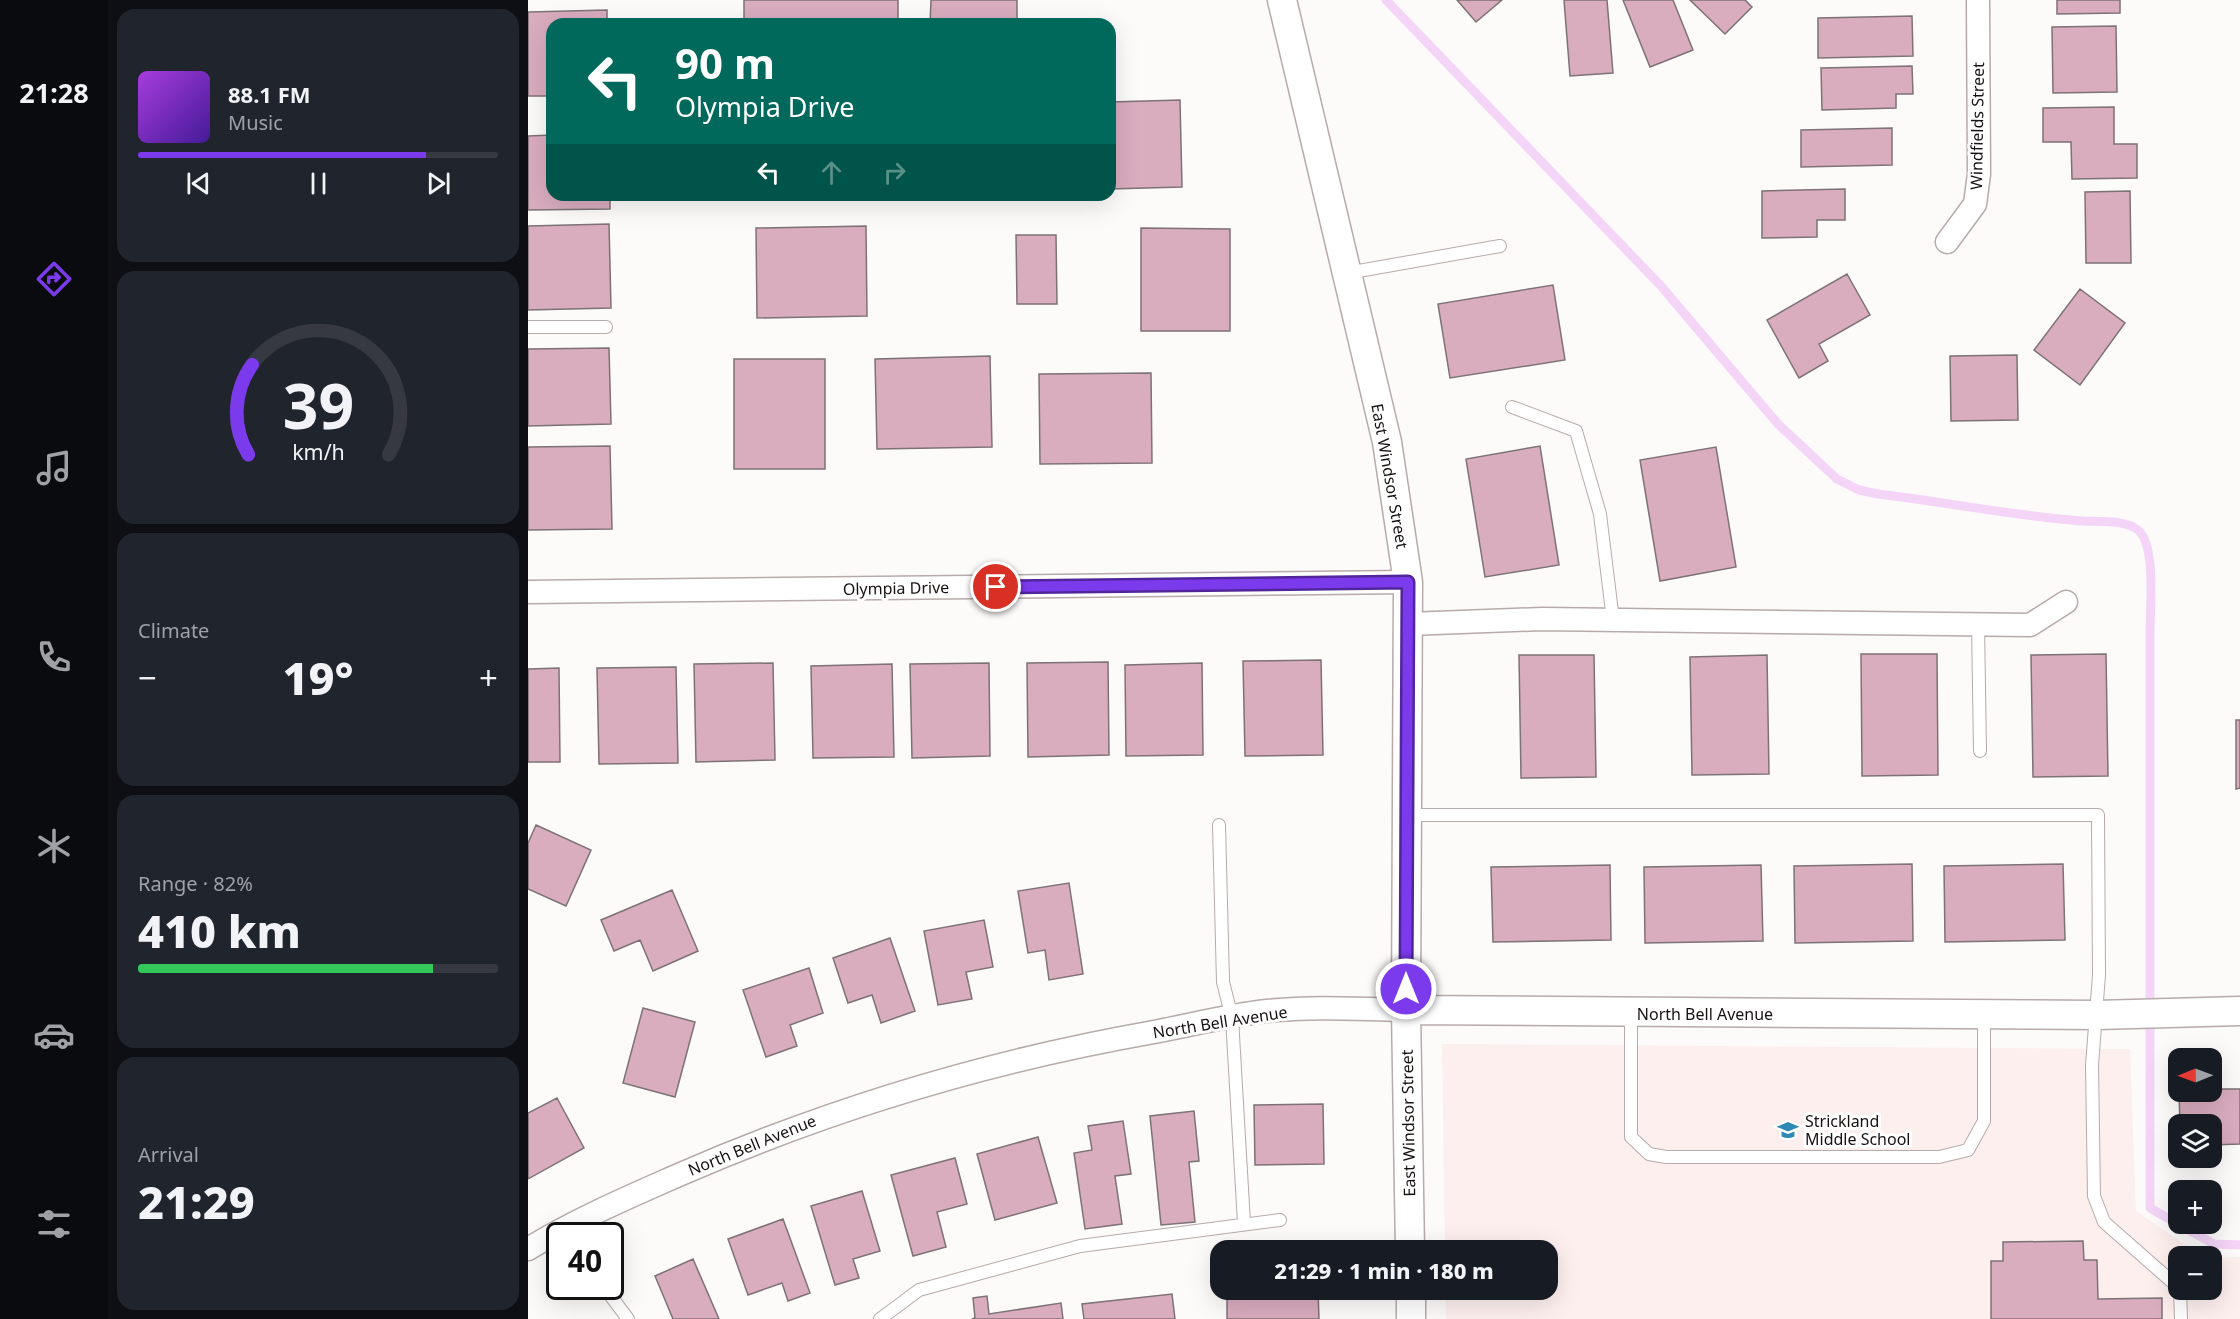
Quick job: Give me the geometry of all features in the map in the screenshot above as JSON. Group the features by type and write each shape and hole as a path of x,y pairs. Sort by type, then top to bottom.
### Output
{"street":[{"name":"East Windsor Street","path":"1282,0 1387,442 1408,582 1406,1010 1410,1240"},
{"name":"Windfields Street","path":"1947,242 1975,204 1979,174 1978,0"},
{"name":"Olympia Drive","path":"528,592 1408,582"},
{"path":"1408,624 1542,619 2030,625 2066,602"},
{"name":"North Bell Avenue","path":"585,1222 714,1160 856,1105 930,1083 1098,1042 1267,1011 1347,1009 1631,1014 2100,1015 2240,1011"},
{"name":"North Bell Avenue","path":"528,1249 546,1241"},
{"path":"1411,1300 1412,1319"}],"lane":[{"path":"1347,273 1500,246"},
{"path":"528,327 606,327"},
{"path":"1512,407 1576,430 1600,514 1613,620"},
{"path":"1978,624 1980,751"},
{"path":"1406,815 2098,815 2100,1015 2092,1065 2094,1196 2104,1222 2168,1278"},
{"path":"1219,825 1223,982 1232,1018 1244,1223"},
{"path":"1631,1014 1631,1137 1649,1154 1721,1158 1939,1157 1968,1150 1984,1121 1984,1014"},
{"path":"880,1319 919,1290 1080,1246 1280,1220"},
{"path":"614,1300 628,1319"},
{"path":"2180,1300 2181,1319"}],"shaded area":[{"name":"Strickland Middle School","path":"1442,1044 2130,1049 2136,1211 2187,1246 2168,1246 2168,1300 2222,1300 2222,1258 2240,1257 2240,1319 1446,1319 1445,1300 1558,1300 1558,1240 1445,1240"}],"building":[{"path":"744,0 898,0 898,18 744,18"},
{"path":"931,0 1017,0 1017,18 930,18"},
{"path":"1457,0 1502,0 1476,22"},
{"path":"1564,0 1607,0 1613,73 1570,76"},
{"path":"1623,0 1673,0 1693,50 1650,67"},
{"path":"1690,0 1745,0 1752,7 1725,34"},
{"path":"2057,0 2120,0 2120,13 2057,14"},
{"path":"607,10 607,18 546,18 546,96 528,96 528,12"},
{"path":"1912,16 1913,56 1818,58 1818,18"},
{"path":"2116,26 2117,92 2053,93 2052,27"},
{"path":"1912,66 1913,94 1896,94 1896,108 1822,110 1821,68"},
{"path":"1180,100 1182,187 1116,189 1116,102"},
{"path":"2114,107 2114,144 2137,144 2137,178 2072,179 2071,142 2043,142 2043,108"},
{"path":"1892,128 1892,165 1801,167 1801,130"},
{"path":"546,135 546,201 610,201 610,209 528,210 528,136"},
{"path":"1845,189 1845,220 1817,220 1817,237 1762,238 1762,191"},
{"path":"2130,191 2131,263 2086,263 2085,192"},
{"path":"609,224 611,308 528,310 528,226"},
{"path":"866,226 867,316 757,318 756,228"},
{"path":"1141,228 1230,229 1230,331 1141,331"},
{"path":"1016,235 1056,235 1057,304 1017,304"},
{"path":"1847,274 1870,315 1819,344 1828,361 1799,378 1767,320"},
{"path":"1553,285 1565,360 1450,378 1438,304"},
{"path":"2080,289 2125,323 2080,385 2034,350"},
{"path":"609,348 611,424 528,426 528,349"},
{"path":"2017,355 2018,420 1951,421 1950,356"},
{"path":"990,356 992,447 877,449 875,359"},
{"path":"734,359 825,359 825,469 734,469"},
{"path":"1151,373 1152,463 1040,464 1039,374"},
{"path":"610,446 612,529 528,530 528,447"},
{"path":"1540,446 1559,565 1485,577 1466,459"},
{"path":"1716,447 1736,567 1660,581 1640,460"},
{"path":"1861,654 1937,654 1938,775 1862,776"},
{"path":"2106,654 2108,776 2033,777 2031,655"},
{"path":"1519,655 1594,655 1596,777 1521,778"},
{"path":"1767,655 1769,774 1692,775 1690,657"},
{"path":"1321,660 1323,755 1245,756 1243,661"},
{"path":"1108,662 1109,755 1028,757 1027,663"},
{"path":"773,663 775,760 696,762 694,664"},
{"path":"989,663 990,756 912,758 910,664"},
{"path":"1202,663 1203,755 1126,756 1125,665"},
{"path":"892,664 894,757 813,758 811,666"},
{"path":"676,667 678,763 599,764 597,668"},
{"path":"559,668 560,762 528,762 528,669"},
{"path":"2236,720 2240,720 2240,788 2236,789"},
{"path":"536,825 591,850 566,906 528,889 528,843"},
{"path":"1912,864 1913,941 1795,943 1794,866"},
{"path":"2063,864 2065,940 1945,942 1944,866"},
{"path":"1610,865 1611,940 1493,942 1491,867"},
{"path":"1761,865 1763,941 1645,943 1644,867"},
{"path":"1069,883 1083,974 1049,980 1045,950 1028,953 1018,891"},
{"path":"672,890 698,951 653,971 640,940 614,951 601,920"},
{"path":"984,920 993,967 966,972 972,999 938,1005 924,931"},
{"path":"890,938 915,1011 881,1023 872,995 848,1003 833,958"},
{"path":"809,968 823,1013 790,1025 797,1046 766,1057 743,990"},
{"path":"643,1008 695,1022 675,1097 623,1083"},
{"path":"2222,1089 2240,1089 2240,1144 2222,1145 2222,1114 2180,1114 2179,1102 2222,1102"},
{"path":"557,1098 584,1148 528,1179 528,1113"},
{"path":"1323,1104 1324,1164 1255,1165 1254,1105"},
{"path":"1194,1111 1199,1161 1189,1162 1195,1222 1161,1225 1150,1116"},
{"path":"1123,1121 1131,1174 1115,1176 1122,1224 1085,1229 1074,1153 1092,1150 1088,1126"},
{"path":"1038,1137 1057,1203 995,1220 977,1154"},
{"path":"955,1158 967,1204 937,1212 946,1247 913,1256 891,1175"},
{"path":"862,1191 880,1251 853,1259 859,1278 835,1285 811,1206"},
{"path":"783,1219 810,1293 788,1301 782,1283 748,1295 728,1239"},
{"path":"2083,1241 2084,1260 2097,1260 2098,1299 2162,1298 2162,1319 1991,1319 1991,1261 2003,1261 2003,1242"},
{"path":"693,1259 719,1319 673,1319 655,1276"},
{"path":"1172,1294 1175,1319 1084,1319 1082,1304"},
{"path":"987,1296 989,1314 1061,1303 1063,1319 972,1319 975,1318 973,1298"},
{"path":"1227,1300 1318,1300 1319,1319 1227,1319"}],"waterway":[{"path":"1386,0 1661,286 1778,424 1837,479 1859,490 1878,494 2031,516 2119,523 2139,531 2148,550 2151,579 2150,1208 2168,1218"},
{"path":"2196,1234 2214,1244 2240,1245"}],"place":[{"name":"Strickland Middle School","path":"1788,1130"}],"route":[{"path":"996,587 1408,582 1406,989"}]}
